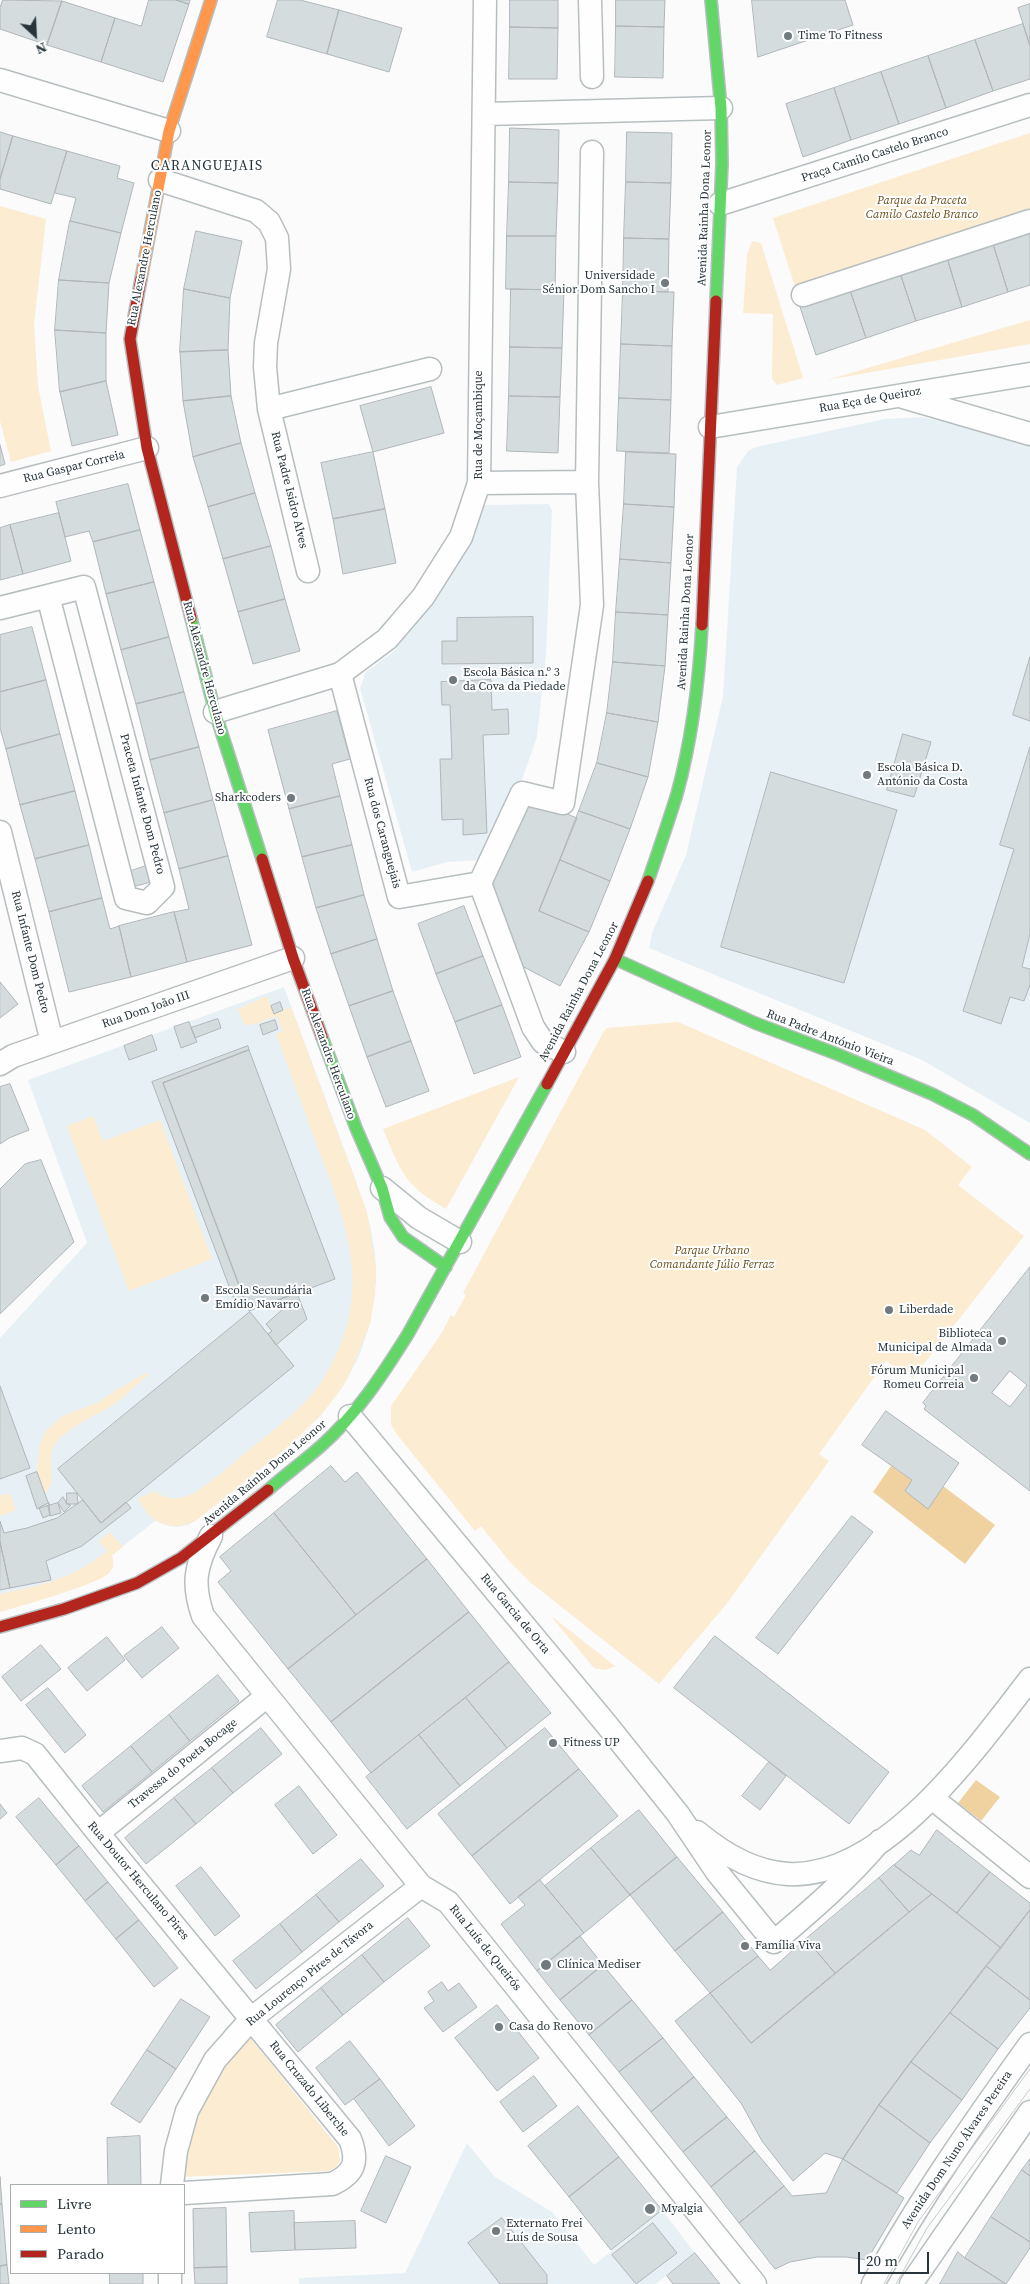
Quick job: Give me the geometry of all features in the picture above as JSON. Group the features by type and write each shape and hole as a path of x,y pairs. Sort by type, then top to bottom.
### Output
{"main road":[{"name":"Rua Alexandre Herculano","path":"211,0 169,131 130,339 147,448 215,712 293,958 356,1128 382,1188 390,1217 403,1237 418,1250 446,1267"},
{"name":"Avenida Rainha Dona Leonor","path":"0,1627 64,1609 138,1583 159,1572 211,1536 322,1446 350,1416 383,1374 446,1267 615,959 645,890 677,793 692,726 700,660 720,204 720,108 712,0"},
{"name":"Rua Padre António Vieira","path":"615,959 746,1020 837,1054 932,1094 972,1115 1030,1154"}],"street":[{"name":"Rua de Moçambique","path":"215,712 340,674 387,639 423,597 461,537 479,483 485,0"},
{"path":"590,0 592,76"},
{"path":"0,80 169,131"},
{"name":"Praça Camilo Castelo Branco","path":"720,204 1030,105"},
{"path":"485,114 720,108"},
{"path":"564,1052 543,1042 533,1027 480,883 522,792 562,803 592,605 587,482 592,152"},
{"name":"Rua Padre Isidro Alves","path":"160,180 256,211 268,222 277,238 279,269 266,342 265,367 270,409 308,570"},
{"path":"804,295 1030,221"},
{"path":"270,409 430,369"},
{"name":"Rua Eça de Queiroz","path":"710,427 1030,374"},
{"path":"897,396 1030,434"},
{"name":"Rua Gaspar Correia","path":"0,486 147,448"},
{"path":"479,483 587,482"},
{"name":"Praceta Infante Dom Pedro","path":"0,608 84,586 163,887 147,903 126,898 48,596"},
{"name":"Rua dos Caranguejais","path":"340,674 399,897 480,883"},
{"name":"Rua Infante Dom Pedro","path":"0,832 52,1042"},
{"name":"Rua Dom João III","path":"0,1064 13,1056 293,958"},
{"name":"Rua Alexandre Herculano","path":"382,1188 419,1218 460,1242"},
{"name":"Rua Garcia de Orta","path":"350,1416 518,1617 678,1814 718,1872 774,1942 830,1895 856,1870 880,1841"},
{"name":"Rua Luís de Queirós","path":"211,1536 202,1552 198,1568 196,1597 203,1616 421,1886 448,1902 755,2284"},
{"name":"Rua Garcia de Orta","path":"678,1814 697,1832 730,1856 768,1871 788,1874 810,1873 833,1867 855,1857 880,1841 932,1798 979,1744 1030,1679"},
{"name":"Travessa do Poeta Bocage","path":"98,1833 267,1696"},
{"name":"Rua Doutor Herculano Pires","path":"11,1750 35,1754 252,2018"},
{"path":"932,1798 1030,1877"},
{"name":"Rua Lourenço Pires de Távora","path":"172,2184 176,2151 186,2111 215,2060 252,2018 421,1886"},
{"name":"Rua Cruzado Liberche","path":"185,2193 332,2184 345,2178 354,2166 355,2152 350,2139 252,2018"},
{"name":"Avenida Dom Nuno Álvares Pereira","path":"873,2284 898,2238 955,2150 1030,2044"},
{"path":"911,2284 1030,2112"}],"shaded area":[{"name":"Escola Básica D. António da Costa","path":"922,417 982,429 1030,443 1030,1123 922,1060 649,948 652,933 686,855 723,696 737,467 748,451 756,447 884,419"},
{"name":"Escola Básica n.º 3 da Cova da Piedade","path":"549,504 552,511 546,655 537,737 523,777 482,860 447,862 412,872 360,688 366,672 392,653 433,601 482,505"},
{"name":"Escola Secundária Emídio Navarro","path":"284,987 356,1181 370,1225 375,1252 376,1282 370,1324 359,1356 342,1388 320,1416 291,1444 206,1513 188,1525 177,1527 155,1521 112,1555 113,1567 107,1575 63,1592 0,1612 0,1338 87,1243 28,1080"},
{"path":"891,1466 912,1480 905,1491 928,1508 943,1486 995,1525 965,1564 873,1492"},
{"path":"976,1780 1000,1797 981,1821 958,1803"},
{"name":"Externato Frei Luís de Sousa","path":"467,2143 495,2177 552,2212 594,2265 662,2210 695,2253 656,2284 299,2284 299,2278 405,2273"}],"green space":[{"name":"Parque da Praceta Camilo Castelo Branco","path":"1030,133 1030,213 796,290 773,218"},
{"path":"0,206 46,219 34,324 38,386 51,451 11,462 0,421"},
{"path":"752,241 761,243 803,378 777,385 772,379 773,314 743,313 747,255"},
{"path":"1030,320 1030,344 827,380"},
{"path":"267,996 274,1014 291,1007 367,1212 376,1266 375,1296 370,1324 342,1388 320,1416 291,1444 197,1520 179,1526 170,1526 162,1524 148,1514 138,1498 155,1491 170,1498 186,1496 196,1492 280,1425 308,1399 323,1379 339,1349 348,1321 352,1293 352,1265 347,1237 340,1209 276,1034 283,1031 277,1016 255,1024 244,1025 238,1009"},
{"name":"Parque Urbano Comandante Júlio Ferraz","path":"678,1022 925,1130 972,1167 958,1185 1024,1236 913,1378 886,1361 819,1454 829,1461 728,1602 659,1684 530,1582 510,1562 481,1526 475,1531 395,1432 391,1424 391,1406 441,1334 451,1315 454,1317 466,1295 463,1293 604,1031 607,1028"},
{"path":"519,1077 446,1209 412,1184 400,1167 383,1129"},
{"path":"93,1116 103,1141 160,1120 212,1259 129,1291 67,1126"},
{"path":"146,1373 149,1374 121,1399 69,1431 56,1443 51,1455 51,1481 45,1494 37,1472 40,1444 46,1431 62,1416 97,1403"},
{"path":"10,1494 16,1510 0,1516 0,1495"},
{"path":"110,1532 123,1547 112,1555 113,1565 109,1573 102,1578 75,1589 0,1612 0,1594 56,1580 82,1568 107,1551 99,1541"},
{"path":"550,1615 615,1666 605,1670 594,1668"},
{"path":"248,2035 338,2147 340,2161 336,2167 329,2171 179,2177 193,2114 221,2063"}],"building":[{"path":"3,0 62,1 47,45 0,29 0,8"},
{"path":"149,0 176,0 189,4 163,82 101,62 115,18 141,26"},
{"path":"176,0 190,0 189,4"},
{"path":"278,0 300,0 339,10 327,54 267,37"},
{"path":"510,0 558,0 558,28 510,27"},
{"path":"616,0 665,0 664,27 616,26"},
{"name":"Time To Fitness","path":"752,0 845,0 853,25 758,57"},
{"path":"62,1 115,18 101,62 47,45"},
{"path":"1030,4 1030,46 1018,8"},
{"path":"339,10 402,28 389,72 327,54"},
{"path":"1023,24 1030,46 1030,79 993,91 975,40"},
{"path":"616,26 664,27 663,78 615,77"},
{"path":"510,27 558,28 557,79 509,79"},
{"path":"975,40 993,91 946,108 928,56"},
{"path":"928,56 946,108 899,124 881,72"},
{"path":"881,72 899,124 851,140 834,88"},
{"path":"834,88 851,140 803,157 786,104"},
{"path":"510,128 559,130 558,183 509,182"},
{"path":"0,132 13,136 0,179"},
{"path":"627,132 672,133 671,183 626,182"},
{"path":"13,136 67,151 51,204 0,189 0,179"},
{"path":"67,151 120,166 117,178 134,183 121,233 70,221 76,198 55,193"},
{"path":"509,182 558,183 556,236 507,236"},
{"path":"626,182 671,183 669,239 624,238"},
{"path":"70,221 121,233 109,283 59,280"},
{"path":"196,231 242,241 230,298 184,289"},
{"path":"1030,232 1030,285 1008,292 993,244"},
{"path":"507,236 556,236 555,290 506,289"},
{"path":"624,238 669,239 668,292 623,291"},
{"path":"993,244 1008,292 962,307 947,258"},
{"path":"947,258 962,307 916,321 900,273"},
{"path":"900,273 916,321 866,338 850,290"},
{"path":"59,280 109,283 106,333 55,330"},
{"path":"184,289 230,298 228,350 180,352"},
{"path":"511,289 564,290 562,348 510,347"},
{"path":"850,290 866,338 816,355 800,307"},
{"path":"623,291 674,292 672,346 621,344"},
{"path":"55,330 106,333 106,381 60,392"},
{"path":"621,344 672,346 671,400 619,398"},
{"path":"510,347 562,348 560,397 509,396"},
{"path":"228,350 231,396 183,401 180,352"},
{"path":"106,381 118,435 72,446 60,392"},
{"path":"431,387 444,433 373,452 360,406"},
{"path":"231,396 241,443 193,457 183,401"},
{"path":"509,396 560,397 558,453 507,451"},
{"path":"619,398 671,400 669,453 617,451"},
{"path":"241,443 255,493 208,507 193,457"},
{"path":"0,445 5,464 0,466"},
{"path":"373,452 385,509 333,519 321,463"},
{"path":"626,452 676,454 674,507 624,504"},
{"path":"128,484 140,530 93,542 89,531 65,537 56,502"},
{"path":"255,493 271,546 223,559 208,507"},
{"path":"624,504 674,507 671,563 620,559"},
{"path":"385,509 396,563 343,574 333,519"},
{"path":"59,513 71,561 23,574 10,525"},
{"path":"10,525 23,574 0,580 0,528"},
{"path":"140,530 154,582 106,594 93,542"},
{"path":"271,546 285,599 238,612 223,559"},
{"path":"620,559 671,563 668,615 616,612"},
{"path":"154,582 169,637 121,650 106,594"},
{"path":"285,599 300,651 253,664 238,612"},
{"path":"616,612 668,615 665,666 613,662"},
{"path":"533,617 533,663 442,664 442,641 457,641 457,618"},
{"path":"32,627 46,680 0,692 0,635"},
{"path":"169,637 184,692 136,704 121,650"},
{"path":"1030,657 1030,721 1013,715"},
{"path":"613,662 665,666 658,722 607,713"},
{"path":"46,680 60,734 6,749 0,728 0,692"},
{"path":"491,680 492,710 508,709 509,734 483,735 487,833 463,835 463,819 442,820 440,759 452,759 450,705 442,705 441,682"},
{"path":"184,692 199,747 150,760 136,704"},
{"path":"337,711 350,759 332,764 340,796 289,809 268,730"},
{"path":"607,713 658,722 648,777 597,763"},
{"path":"60,734 75,791 20,805 6,749"},
{"path":"903,734 931,742 914,797 887,790"},
{"path":"199,747 213,800 164,813 150,760"},
{"path":"1030,747 1030,934 1022,967 1030,969 1030,985 1024,1001 1010,997 1001,1024 963,1011 1014,849 1000,845"},
{"path":"597,763 648,777 630,829 579,811"},
{"path":"771,772 897,810 844,983 721,947"},
{"path":"75,791 89,845 35,859 20,805"},
{"path":"340,796 352,845 302,857 289,809"},
{"path":"528,798 577,818 539,911 589,932 560,986 522,966 492,885"},
{"path":"213,800 228,856 179,869 164,813"},
{"path":"579,811 630,829 610,881 560,860"},
{"path":"89,845 102,898 49,912 35,859"},
{"path":"352,845 364,895 316,908 302,857"},
{"path":"228,856 252,945 187,962 174,912 189,909 179,869"},
{"path":"560,860 610,881 589,932 539,911"},
{"path":"146,866 151,882 132,887 128,872"},
{"path":"364,895 377,939 331,954 316,908"},
{"path":"102,898 110,929 119,926 131,977 69,992 49,912"},
{"path":"464,906 483,956 436,974 418,924"},
{"path":"174,912 187,962 131,977 119,926"},
{"path":"377,939 393,991 349,1006 331,954"},
{"path":"483,956 502,1005 455,1022 436,974"},
{"path":"0,982 18,1004 0,1018"},
{"path":"393,991 411,1041 367,1057 349,1006"},
{"path":"280,1002 283,1010 274,1014 271,1006"},
{"path":"502,1005 521,1057 474,1074 455,1022"},
{"path":"218,1019 221,1028 195,1038 191,1028"},
{"path":"275,1020 278,1029 263,1035 260,1025"},
{"path":"189,1022 197,1042 181,1048 174,1027"},
{"path":"152,1035 157,1050 129,1060 124,1046"},
{"path":"411,1041 429,1091 386,1107 367,1057"},
{"path":"248,1046 249,1050 163,1083 244,1299 235,1302 152,1082"},
{"path":"249,1050 335,1279 249,1311 163,1083"},
{"path":"10,1084 29,1130 0,1144 0,1087"},
{"path":"41,1160 74,1242 0,1314 0,1189 25,1164"},
{"name":"Fórum Municipal Romeu Correia","path":"1030,1267 1030,1491 924,1409 926,1406 923,1403","holes":["1010,1371 1027,1385 1010,1407 992,1393"]},
{"path":"297,1293 307,1319 276,1345 268,1334 272,1331 266,1324 282,1310 278,1300"},
{"path":"250,1312 294,1366 101,1523 58,1469"},
{"path":"0,1386 30,1468 0,1479"},
{"path":"886,1411 959,1463 928,1509 905,1491 912,1480 862,1445"},
{"path":"331,1466 345,1482 357,1472 427,1559 356,1615 274,1513"},
{"path":"37,1472 49,1505 37,1509 26,1476"},
{"path":"67,1493 77,1493 78,1504 67,1504"},
{"path":"63,1497 67,1504 71,1505 64,1512 58,1503"},
{"path":"83,1500 101,1523 126,1502 131,1508 82,1546 46,1561 51,1580 10,1588 0,1542 0,1521 4,1533 27,1528 57,1518"},
{"path":"49,1503 50,1515 43,1518 39,1508"},
{"path":"58,1503 61,1513 50,1516 48,1506"},
{"path":"274,1513 356,1615 288,1669 218,1582 231,1571 220,1557"},
{"path":"852,1516 873,1532 778,1654 756,1638"},
{"path":"0,1542 10,1588 0,1590"},
{"path":"427,1559 469,1612 331,1722 288,1669"},
{"path":"469,1612 509,1662 371,1773 331,1722"},
{"path":"162,1627 179,1648 142,1678 124,1656"},
{"path":"715,1636 889,1772 849,1824 674,1688"},
{"path":"107,1637 125,1660 87,1691 68,1668"},
{"path":"41,1645 61,1669 21,1701 2,1677"},
{"path":"509,1662 551,1713 507,1748 466,1698"},
{"path":"218,1675 239,1701 190,1741 169,1715"},
{"path":"48,1688 86,1735 65,1753 26,1705"},
{"path":"466,1698 507,1748 460,1786 419,1735"},
{"path":"169,1715 190,1741 152,1772 131,1746"},
{"path":"261,1728 282,1754 233,1793 212,1768"},
{"path":"545,1728 579,1769 472,1856 438,1814"},
{"path":"419,1735 460,1786 407,1829 366,1777"},
{"path":"131,1746 152,1772 103,1812 82,1786"},
{"path":"769,1762 786,1776 760,1810 742,1796"},
{"path":"212,1768 233,1793 196,1824 174,1798"},
{"path":"579,1769 618,1816 510,1904 472,1856"},
{"path":"299,1786 337,1835 313,1854 275,1805"},
{"path":"39,1798 79,1846 56,1865 16,1817"},
{"path":"174,1798 196,1824 146,1864 125,1838"},
{"path":"0,1804 7,1813 0,1819"},
{"path":"639,1810 677,1857 630,1895 591,1848"},
{"path":"937,1830 990,1872 957,1913 894,1865 911,1850 919,1855"},
{"path":"79,1846 108,1882 85,1901 56,1865"},
{"path":"591,1848 630,1895 584,1933 545,1886"},
{"path":"677,1857 723,1912 675,1951 630,1895"},
{"path":"361,1859 384,1886 339,1922 316,1895"},
{"path":"894,1865 932,1894 909,1912 879,1878"},
{"path":"201,1867 240,1916 215,1936 176,1886"},
{"path":"990,1872 1030,1903 1030,1910 1001,1948 957,1913"},
{"path":"879,1878 909,1912 835,1973 806,1939"},
{"path":"540,1880 584,1933 537,1971 501,1924 525,1905 518,1897"},
{"path":"108,1882 139,1920 116,1939 85,1901"},
{"path":"932,1894 1001,1948 911,2062 879,2105 843,2159 825,2153 793,2181 762,2141 741,2103 675,2021 710,1993 751,2043"},
{"path":"316,1895 339,1922 302,1952 280,1924"},
{"path":"1030,1910 1030,2000 986,1966"},
{"path":"723,1912 758,1956 710,1993 675,1951"},
{"path":"408,1918 430,1946 384,1982 362,1955"},
{"path":"139,1920 178,1968 154,1987 116,1939"},
{"path":"280,1924 302,1952 256,1989 233,1961"},
{"path":"580,1936 603,1965 560,2000 537,1971"},
{"path":"806,1939 835,1973 751,2043 710,1993 758,1956 770,1970"},
{"path":"362,1955 384,1982 343,2015 321,1988"},
{"path":"603,1965 632,2000 589,2035 560,2000"},
{"path":"986,1966 1030,2000 1030,2008 998,2049 950,2013"},
{"path":"442,1982 448,1991 459,1983 477,2007 443,2032 424,2008 434,2001 428,1992"},
{"path":"321,1988 343,2015 298,2052 276,2025"},
{"path":"181,1999 210,2017 176,2069 147,2050"},
{"path":"632,2000 663,2038 619,2072 589,2035"},
{"path":"497,2005 539,2058 497,2091 455,2038"},
{"path":"950,2013 998,2049 962,2100 911,2062"},
{"path":"663,2038 694,2077 651,2112 619,2072"},
{"path":"350,2041 380,2079 345,2105 316,2068"},
{"path":"147,2050 176,2069 140,2123 111,2104"},
{"path":"911,2062 962,2100 930,2143 879,2105"},
{"path":"534,2076 557,2106 523,2132 500,2102"},
{"path":"694,2077 727,2117 683,2152 651,2112"},
{"path":"380,2079 415,2126 389,2146 354,2099"},
{"path":"879,2105 930,2143 897,2193 843,2159"},
{"path":"578,2106 619,2157 569,2197 528,2146"},
{"path":"727,2117 755,2151 711,2187 683,2152"},
{"path":"140,2136 141,2184 108,2184 107,2138"},
{"path":"755,2151 784,2186 739,2223 711,2187"},
{"path":"386,2156 411,2167 386,2223 361,2211"},
{"path":"619,2157 662,2210 611,2250 569,2197"},
{"path":"843,2159 904,2198 867,2260 846,2257 817,2257 790,2262 775,2269 739,2223 784,2186 792,2196 826,2193"},
{"path":"1030,2159 1030,2176 1022,2170"},
{"path":"1022,2170 1030,2176 1030,2242 991,2217"},
{"path":"0,2177 2,2204 0,2204"},
{"path":"0,2204 2,2204 7,2265 0,2266"},
{"path":"226,2208 227,2267 194,2268 193,2209"},
{"path":"294,2211 295,2250 251,2252 249,2213"},
{"path":"991,2217 1030,2242 1030,2248 1006,2284 965,2258"},
{"path":"502,2218 547,2275 547,2284 500,2284 468,2243"},
{"path":"355,2221 356,2248 295,2250 294,2223"},
{"path":"653,2223 677,2253 636,2284 612,2255"},
{"path":"958,2252 965,2258 1006,2284 940,2284"},
{"path":"695,2253 720,2284 673,2284 667,2276"},
{"path":"7,2265 9,2284 0,2284 0,2266"},
{"path":"227,2267 227,2284 195,2284 194,2268"},
{"path":"110,2274 143,2274 143,2284 110,2284"}],"tram line":[{"path":"884,2284 918,2222 1030,2069"},
{"path":"896,2284 927,2228 1030,2089"}],"traffic: fast":[{"path":"711,0 721,108 722,164 716,301"},
{"path":"191,618 215,712 262,859"},
{"path":"648,881 677,794 687,752 697,689 702,625"},
{"path":"615,959 755,1023 837,1054 932,1094 973,1115 1030,1154"},
{"path":"322,1037 356,1128 382,1188 390,1217 403,1237 446,1267"},
{"path":"268,1490 334,1434 379,1379 408,1334 547,1084"}],"traffic: slow":[{"path":"141,279 169,131 211,0"}],"traffic: jam":[{"path":"141,279 130,339 147,448 191,618"},
{"path":"702,625 716,301"},
{"path":"262,859 293,958 322,1037"},
{"path":"547,1084 615,959 648,881"},
{"path":"0,1627 64,1609 137,1583 181,1558 268,1490"}],"place":[{"name":"Time To Fitness","path":"788,36"},
{"name":"Universidade Sénior Dom Sancho I","path":"665,283"},
{"name":"Escola Básica n.º 3 da Cova da Piedade","path":"453,680"},
{"name":"Escola Básica D. António da Costa","path":"867,775"},
{"name":"Sharkcoders","path":"291,798"},
{"name":"Escola Secundária Emídio Navarro","path":"205,1298"},
{"name":"Liberdade","path":"889,1310"},
{"name":"Biblioteca Municipal de Almada","path":"1002,1341"},
{"name":"Fórum Municipal Romeu Correia","path":"974,1378"},
{"name":"Fitness UP","path":"553,1743"},
{"name":"Família Viva","path":"745,1946"},
{"name":"Clínica Mediser","path":"546,1965"},
{"name":"Casa do Renovo","path":"499,2027"},
{"name":"Myalgia","path":"650,2209"},
{"name":"Externato Frei Luís de Sousa","path":"496,2231"}],"district":[{"name":"CARANGUEJAIS","path":"207,166"}]}
